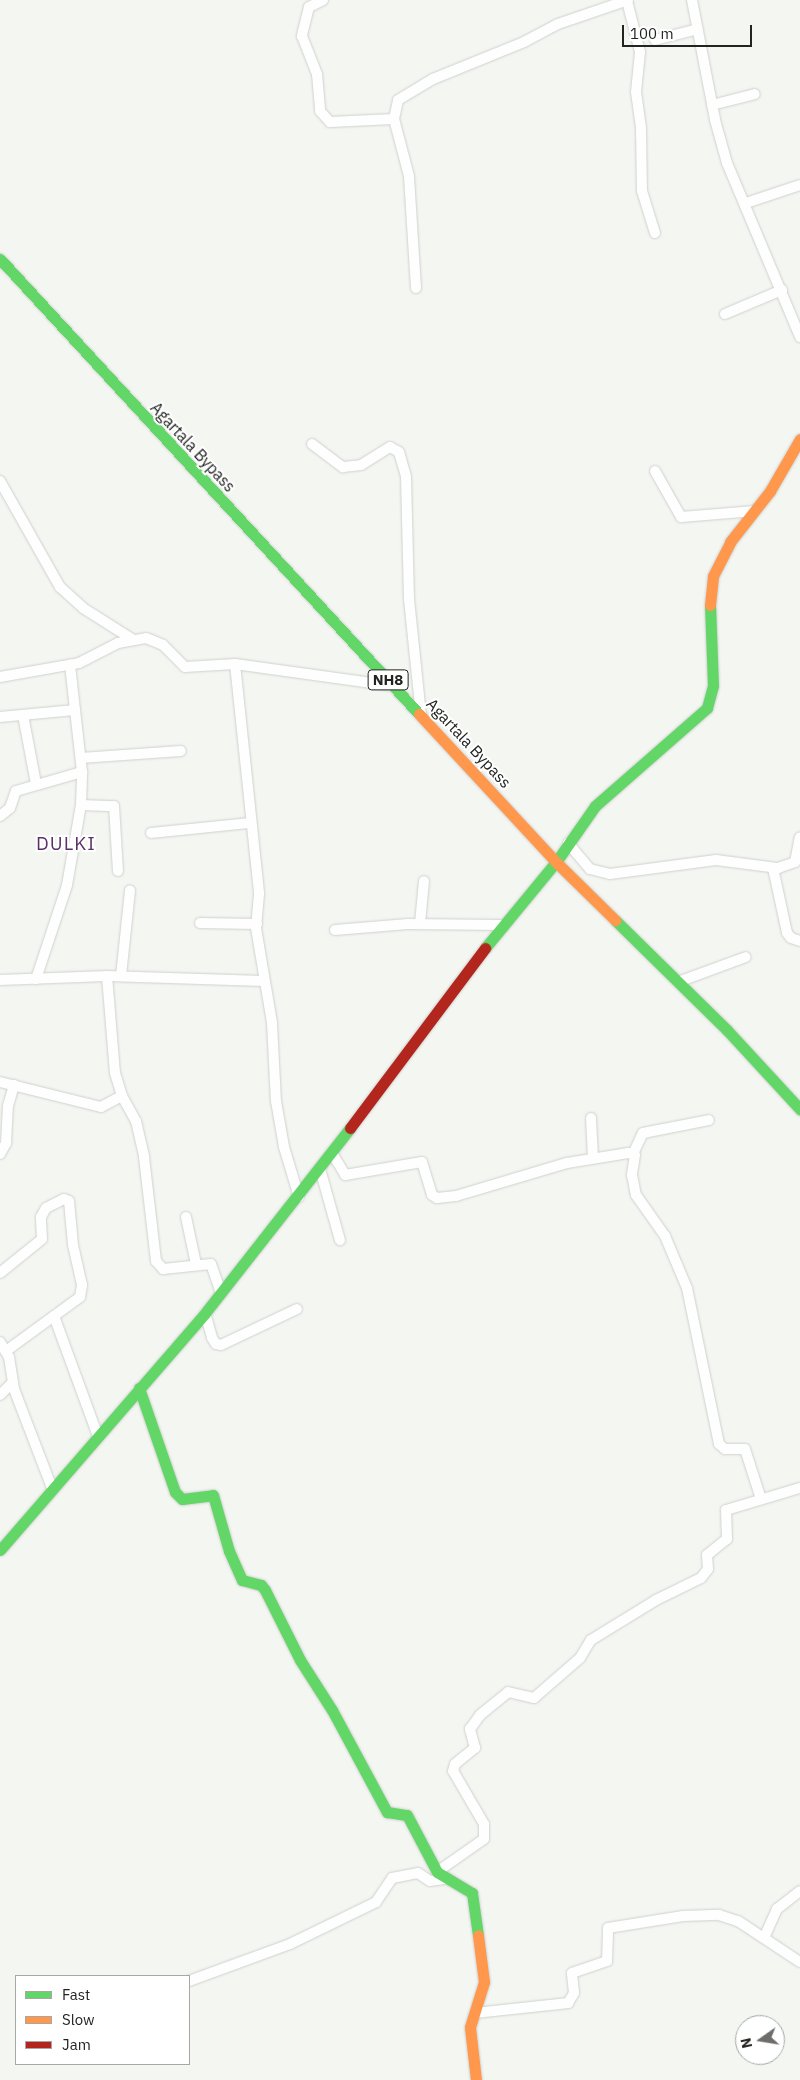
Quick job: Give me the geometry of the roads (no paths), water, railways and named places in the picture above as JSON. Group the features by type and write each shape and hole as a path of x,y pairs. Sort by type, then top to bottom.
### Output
{"main road":[{"name":"Agartala Bypass","path":"0,260 556,862 678,982 800,1109"},
{"path":"0,1550 205,1313 299,1197 502,925 556,862 595,806 711,702 710,600 714,576 730,542 755,511 800,439"},
{"path":"139,1388 175,1492 182,1499 213,1495 229,1551 242,1580 261,1585 265,1590 300,1660 332,1710 376,1795 387,1812 407,1815 441,1876 466,1886 472,1893 484,1982 470,2027 476,2080"}],"street":[{"path":"323,0 309,7 302,36 317,74 320,112 330,122 394,119"},
{"path":"416,288 408,176 394,119 398,100 434,79 518,45 558,24 628,0 640,52 636,101 641,129 642,191 656,233"},
{"path":"694,0 712,104 727,163 746,203 800,337"},
{"path":"656,40 698,29"},
{"path":"712,104 755,94"},
{"path":"746,203 800,185"},
{"path":"725,314 782,290"},
{"path":"312,444 343,467 361,465 390,447 399,452 406,476 409,599 421,716"},
{"path":"655,471 682,516 755,511"},
{"path":"0,481 60,587 83,608 132,639 157,642 185,667 235,664 394,687"},
{"path":"0,677 70,665 132,639"},
{"path":"235,664 259,894 257,924 263,981 272,1023 276,1101 284,1147 299,1197"},
{"path":"36,979 67,885 81,804 81,758 70,665"},
{"path":"0,717 75,710"},
{"path":"23,714 36,784"},
{"path":"81,758 181,751"},
{"path":"0,816 10,808 16,791 82,772"},
{"path":"81,804 114,806 118,871"},
{"path":"150,833 250,822"},
{"path":"568,843 590,869 610,874 716,860 773,868 796,862 800,837"},
{"path":"773,868 787,933 795,941 800,941"},
{"path":"420,923 424,880"},
{"path":"121,976 130,890"},
{"path":"200,923 257,924"},
{"path":"335,930 420,923 502,925"},
{"path":"678,982 746,957"},
{"path":"107,976 115,1073 122,1096 136,1121 144,1157 156,1261 163,1269 196,1264 211,1264 221,1293"},
{"path":"0,980 121,976 263,981"},
{"path":"0,1082 102,1107 122,1096"},
{"path":"0,1154 6,1143 8,1106 14,1085"},
{"path":"591,1118 592,1158"},
{"path":"633,1154 643,1133 709,1120"},
{"path":"332,1152 344,1176 422,1162 426,1169 432,1195 437,1198 592,1158 633,1154"},
{"path":"633,1154 636,1159 632,1175 636,1195 665,1236 687,1288 719,1444 725,1449 745,1449 761,1499"},
{"path":"320,1169 340,1240"},
{"path":"0,1273 42,1239 42,1212 53,1204 69,1200 73,1245 82,1291 80,1297 6,1351"},
{"path":"186,1217 196,1264"},
{"path":"205,1313 212,1338 216,1344 221,1345 297,1309"},
{"path":"54,1316 98,1436"},
{"path":"0,1342 6,1351 13,1382 52,1488"},
{"path":"0,1395 13,1382"},
{"path":"190,1981 290,1944 376,1902 392,1878 418,1873 430,1881 441,1876 484,1839 484,1824 452,1771 455,1764 475,1748 470,1731 472,1725 504,1694 518,1692 530,1698 538,1695 580,1658 591,1640 656,1600 701,1578 708,1569 707,1555 727,1538 726,1510 800,1488"},
{"path":"764,1938 777,1909 800,1891"},
{"path":"475,2012 568,2003 574,1993 572,1972 608,1961 606,1934 611,1928 682,1916 719,1915 738,1921 800,1962"}],"district":[{"name":"DULKI","path":"66,844"}]}
